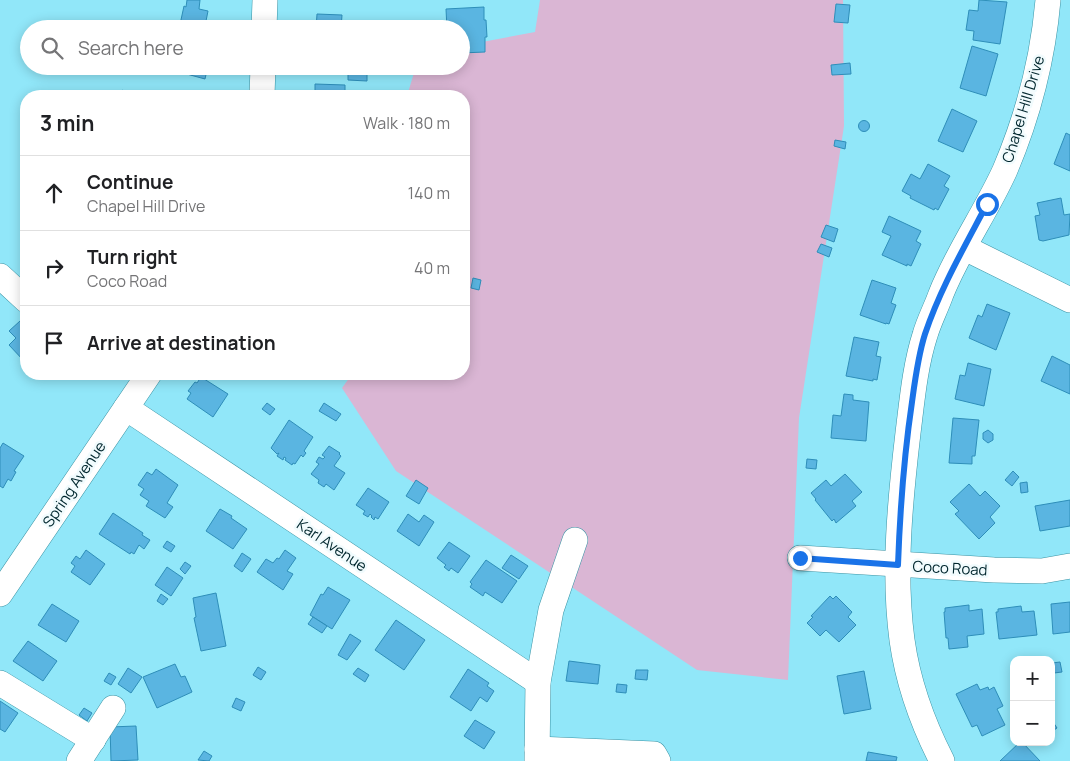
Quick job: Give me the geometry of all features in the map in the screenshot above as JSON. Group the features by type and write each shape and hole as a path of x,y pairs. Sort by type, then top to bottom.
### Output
{"street":[{"path":"264,20 265,0"},
{"name":"Chapel Hill Drive","path":"942,761 923,721 907,668 899,614 898,565 902,493 916,378 925,335 942,291 1004,171 1020,129 1040,55 1048,0"},
{"path":"262,75 262,90"},
{"path":"964,248 1070,300"},
{"path":"0,276 20,294"},
{"name":"Spring Avenue","path":"0,594 82,470 126,408 140,380"},
{"name":"Karl Avenue","path":"126,408 538,682"},
{"path":"575,540 551,610 538,682 537,755 656,757"},
{"name":"Coco Road","path":"800,558 898,565 1042,571 1070,566"},
{"path":"0,683 93,740"},
{"path":"79,761 114,708"}],"shaded area":[{"path":"540,0 843,0 844,126 799,418 788,680 697,670 396,471 342,388 348,380 470,380 470,90 409,90 413,75 470,75 470,44 535,32"}],"building":[{"path":"187,0 200,0 199,9 208,11 206,20 181,20 184,6 186,7"},
{"path":"979,0 1007,2 1000,44 973,40 974,31 966,30 969,10 978,11"},
{"path":"836,4 850,5 848,23 834,22"},
{"path":"484,7 487,37 485,37 485,52 470,53 470,20 447,20 446,9"},
{"path":"317,14 342,15 342,20 317,20"},
{"path":"972,46 998,54 986,96 960,88"},
{"path":"850,63 851,74 832,75 831,65"},
{"path":"190,75 206,75 205,79"},
{"path":"348,75 367,75 367,81 348,80"},
{"path":"315,84 345,85 345,90 315,90"},
{"path":"952,109 977,121 963,152 938,141"},
{"path":"862,121 866,121 869,126 868,130 862,131 859,128 859,124"},
{"path":"1066,133 1070,135 1070,171 1054,164"},
{"path":"835,140 846,142 845,149 834,146"},
{"path":"928,164 950,176 944,186 949,189 938,210 935,208 934,210 910,198 911,196 902,191 911,174 920,179"},
{"path":"1061,198 1064,215 1070,214 1069,235 1043,241 1039,240 1035,216 1040,215 1037,203"},
{"path":"889,216 921,231 916,241 921,244 911,266 882,255 891,236 882,232"},
{"path":"826,225 838,229 834,242 821,237"},
{"path":"821,244 832,248 829,257 817,252"},
{"path":"473,278 481,280 479,290 471,288"},
{"path":"872,280 896,288 891,303 896,305 889,324 860,315"},
{"path":"987,304 1010,313 996,350 969,338 978,315 982,317"},
{"path":"20,321 20,357 9,345 16,338 9,331"},
{"path":"854,337 879,342 876,356 881,357 877,380 873,379 873,381 846,376"},
{"path":"1052,356 1070,365 1070,394 1041,381"},
{"path":"968,363 991,369 984,406 955,399 960,375 965,376"},
{"path":"199,380 206,380 228,394 213,417 187,399 191,393 188,391 195,382 197,383"},
{"path":"844,394 853,395 853,400 869,402 866,441 831,438 833,415 841,416"},
{"path":"267,403 275,409 270,415 262,409"},
{"path":"324,403 341,414 336,421 319,411"},
{"path":"953,418 979,420 975,456 972,456 972,464 949,463"},
{"path":"289,420 313,437 304,451 306,453 303,457 301,455 295,464 293,463 292,465 285,460 286,458 284,457 283,460 277,456 279,453 277,454 271,448"},
{"path":"988,430 993,434 993,440 988,443 983,439 983,433"},
{"path":"3,443 24,456 14,471 16,472 11,481 8,479 3,488 0,486 0,448"},
{"path":"329,446 340,453 341,456 334,466 345,473 334,490 326,484 324,487 318,483 319,480 311,474 319,464 316,462 319,457 323,459 325,457 322,455"},
{"path":"807,459 817,460 816,469 806,468"},
{"path":"156,469 178,485 167,503 173,507 165,518 146,506 149,501 140,495 144,489 138,485 147,472 152,475"},
{"path":"1013,471 1019,477 1012,486 1005,480"},
{"path":"845,474 862,492 852,501 856,506 836,523 834,519 832,521 811,493 826,480 831,486"},
{"path":"416,480 428,488 419,504 406,496"},
{"path":"1027,482 1028,492 1021,493 1020,483"},
{"path":"969,484 980,496 985,491 1000,506 990,517 995,523 979,539 955,514 959,511 950,502"},
{"path":"368,488 389,502 378,519 375,517 374,520 370,514 368,517 363,514 365,511 356,505"},
{"path":"1070,500 1070,526 1040,531 1035,506"},
{"path":"220,509 232,516 231,518 247,529 233,549 206,531"},
{"path":"113,513 143,533 142,535 150,540 144,549 139,545 134,554 131,552 130,554 99,534"},
{"path":"408,514 419,522 424,515 434,522 419,546 397,531"},
{"path":"167,541 175,546 171,552 163,547"},
{"path":"449,542 470,556 458,573 451,568 449,571 444,567 446,565 437,558"},
{"path":"86,550 105,564 90,585 71,572 75,566 71,563 76,556 80,559"},
{"path":"285,550 296,558 287,571 293,574 283,590 257,572 266,559 273,563 277,558 279,559"},
{"path":"242,553 251,559 242,572 234,566"},
{"path":"511,555 528,566 519,579 502,568"},
{"path":"486,560 517,581 502,603 485,592 483,596 470,587 472,584 470,582"},
{"path":"185,562 191,566 185,574 180,569"},
{"path":"167,567 183,578 171,596 155,585"},
{"path":"328,587 350,600 332,629 310,615 321,594 323,595"},
{"path":"216,593 226,646 201,651 194,618 196,617 193,598"},
{"path":"161,594 168,599 163,605 157,601"},
{"path":"830,596 833,599 836,596 852,612 848,617 856,625 839,642 826,630 820,636 807,623"},
{"path":"1070,602 1070,632 1053,634 1051,604"},
{"path":"52,604 79,621 66,642 38,625"},
{"path":"969,605 969,611 982,609 984,634 967,636 968,647 949,649 948,638 946,638 945,608"},
{"path":"1021,606 1022,612 1034,611 1037,635 999,639 996,612 998,612 998,609"},
{"path":"313,617 327,626 322,633 308,624"},
{"path":"396,620 425,640 404,670 375,650"},
{"path":"350,634 361,641 347,660 338,655"},
{"path":"28,641 57,661 43,681 13,661"},
{"path":"569,661 600,665 598,684 566,681"},
{"path":"1060,662 1062,672 1055,673 1055,663"},
{"path":"175,664 181,677 185,676 192,692 157,708 143,677"},
{"path":"258,667 266,672 261,680 253,675"},
{"path":"128,668 142,677 131,693 118,684"},
{"path":"358,668 369,675 365,682 353,674"},
{"path":"468,669 489,683 487,686 494,691 487,702 480,697 471,711 450,697"},
{"path":"636,670 648,670 647,680 635,679"},
{"path":"864,671 871,709 844,714 837,676"},
{"path":"109,673 116,677 111,685 104,681"},
{"path":"617,684 627,685 626,693 616,692"},
{"path":"977,684 980,690 988,687 989,690 994,687 1003,706 997,709 1005,725 982,736 977,725 972,727 956,694"},
{"path":"236,698 245,702 241,711 232,707"},
{"path":"0,701 18,713 5,732 0,729"},
{"path":"84,708 92,713 87,721 79,715"},
{"path":"475,720 495,732 484,749 464,736"},
{"path":"136,726 138,760 111,761 110,727"},
{"path":"1016,746 1026,746 1040,761 1000,761"},
{"path":"204,751 212,756 209,761 198,760"},
{"path":"868,752 897,757 896,761 866,761"}],"route":[{"path":"800,558 898,565 905,457 916,378 925,335 942,291 987,204"}]}
